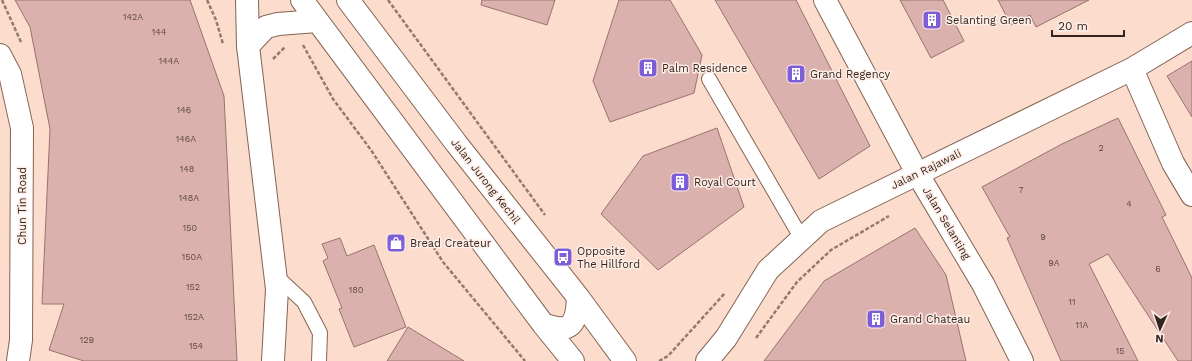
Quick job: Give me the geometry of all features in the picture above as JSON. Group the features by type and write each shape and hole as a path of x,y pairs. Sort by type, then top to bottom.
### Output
{"street":[{"path":"246,0 248,46 274,275 277,289 273,361"},
{"path":"302,0 543,324 573,361"},
{"name":"Jalan Jurong Kechil","path":"348,0 456,143 578,298 625,361"},
{"name":"Jalan Selanting","path":"825,0 917,173 983,284 1022,361"},
{"path":"248,46 266,28 278,24 317,21"},
{"name":"Jalan Rajawali","path":"707,361 726,338 768,270 821,221 1132,69 1192,33"},
{"name":"Chun Tin Road","path":"0,55 10,74 22,128 21,340 18,361"},
{"path":"1132,69 1173,163 1192,195"},
{"path":"543,324 559,329 567,328 572,324 577,314 578,298"}],"lane":[{"path":"709,79 802,239"},
{"path":"274,275 304,302 320,333 319,361"}],"path":[{"path":"388,0 548,219"},
{"path":"302,43 342,112 371,150 443,262 525,361"}],"building":[{"path":"15,0 190,0 224,96 237,361 84,361 49,350 64,304 42,304 50,129 30,27"},
{"path":"482,0 555,0 547,25 481,5"},
{"name":"Palm Residence","path":"619,0 670,0 702,55 694,93 610,122 593,81"},
{"name":"Grand Regency","path":"715,0 796,0 870,146 819,179"},
{"name":"Selanting Green","path":"900,0 943,0 964,41 931,58"},
{"path":"998,0 1089,0 1036,27 1030,15 1011,25"},
{"path":"1192,61 1192,117 1167,76"},
{"path":"1118,118 1166,215 1162,217 1192,278 1192,361 1178,361 1108,254 1089,264 1138,361 1061,361 1007,238 1010,237 982,187 1062,144"},
{"name":"Royal Court","path":"717,128 744,207 658,270 601,214 643,156"},
{"name":"Grand Chateau","path":"915,228 946,275 966,361 764,361 824,281"},
{"path":"340,238 347,256 374,245 406,327 354,347 339,309 342,308 323,261 328,258 322,244"},
{"path":"408,327 464,361 387,361"}],"place":[{"name":"Selanting Green","path":"932,20"},
{"name":"Palm Residence","path":"648,68"},
{"name":"Grand Regency","path":"796,74"},
{"name":"Royal Court","path":"680,182"},
{"name":"Bread Createur","path":"396,243"},
{"name":"Opposite The Hillford","path":"563,257"},
{"name":"Grand Chateau","path":"876,319"}]}
